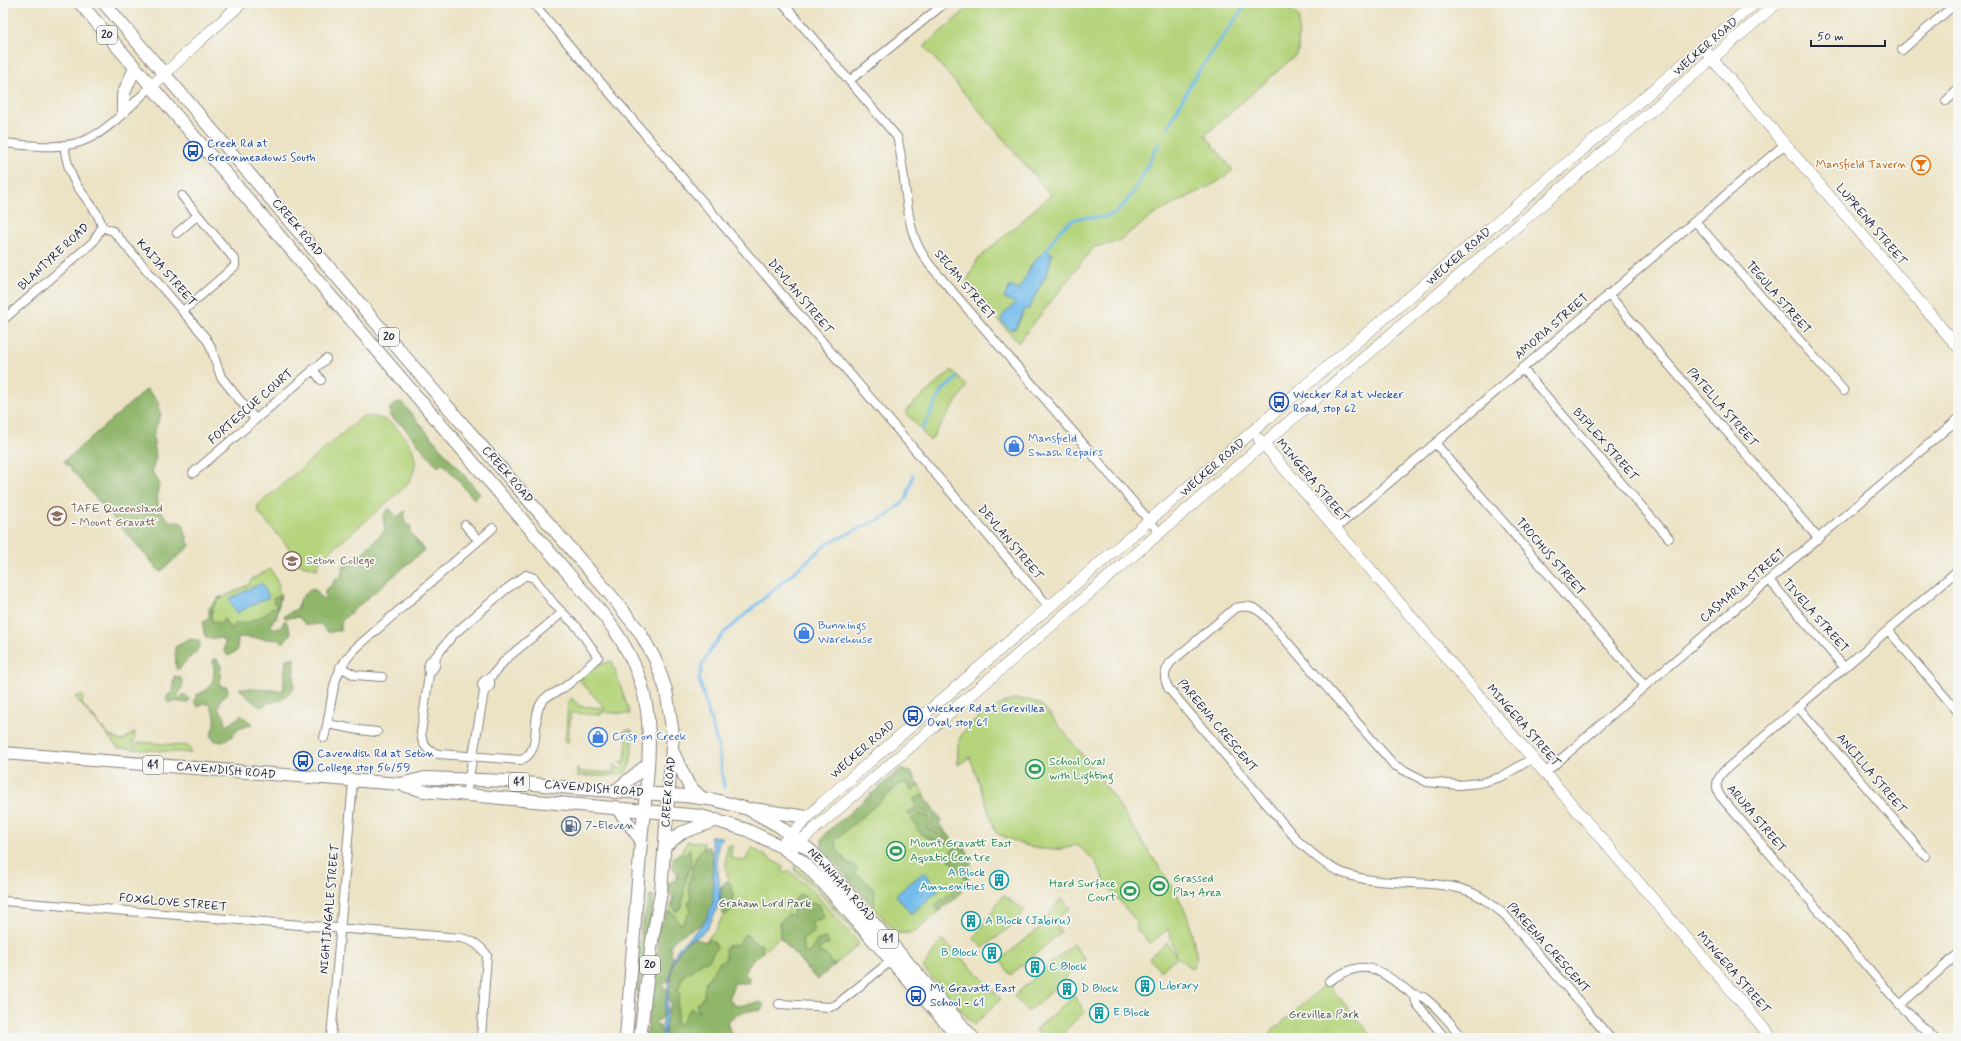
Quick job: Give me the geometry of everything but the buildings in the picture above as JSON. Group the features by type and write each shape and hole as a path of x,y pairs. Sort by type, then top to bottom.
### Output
{"main road":[{"name":"CREEK ROAD","path":"80,3 607,619 633,661 645,698 648,728 644,810 626,1038"},
{"name":"CREEK ROAD","path":"104,3 630,619 647,645 664,684 671,719 672,750 661,892 652,941 640,1038"},
{"path":"124,111 123,95 135,68"},
{"path":"672,750 689,786 704,799"},
{"name":"CAVENDISH ROAD","path":"3,753 400,784 424,791 668,812"},
{"path":"614,792 647,765"},
{"name":"CAVENDISH ROAD","path":"400,784 426,778 468,779 614,792 669,795"},
{"name":"NEWNHAM ROAD","path":"669,795 704,799 748,810 772,821 800,841 822,862 973,1038"},
{"path":"616,807 641,840"},
{"path":"748,810 759,809 807,817"},
{"name":"NEWNHAM ROAD","path":"668,812 717,820 747,830 784,848 818,877 959,1038"},
{"path":"665,846 681,833 717,820"}],"street":[{"path":"3,143 30,146 64,145 79,143 96,134 151,87 242,3"},
{"name":"DEVLAN STREET","path":"533,3 1049,606"},
{"name":"SECAM STREET","path":"783,3 897,137 902,157 909,215 917,245 929,264 1148,520"},
{"path":"849,81 945,3"},
{"name":"WECKER ROAD","path":"784,848 790,834 807,817 1049,606 1526,197 1755,3"},
{"name":"WECKER ROAD","path":"784,848 800,841 1777,3"},
{"path":"1944,3 1956,7"},
{"path":"1902,50 1956,7"},
{"name":"LUPRENA STREET","path":"1702,48 1958,347"},
{"path":"1946,101 1958,90"},
{"name":"AMORIA STREET","path":"1336,529 1608,294 1785,144"},
{"path":"64,145 67,163 75,183 101,219 102,227"},
{"path":"182,196 235,260 235,266 183,310"},
{"path":"1526,197 1536,209"},
{"path":"176,233 198,215"},
{"name":"TEGULA STREET","path":"1695,221 1844,391"},
{"name":"KAIJA STREET","path":"102,227 113,231 183,310 210,345 221,376 255,419"},
{"name":"BLANTYRE ROAD","path":"3,320 93,242 102,227"},
{"path":"1452,261 1462,273"},
{"name":"PATELLA STREET","path":"1608,294 1818,538"},
{"name":"FORTESCUE COURT","path":"193,473 326,359"},
{"name":"BIPLEX STREET","path":"1522,368 1669,538"},
{"path":"313,369 321,380"},
{"name":"CASMARIA STREET","path":"1545,773 1958,419"},
{"name":"MINGERA STREET","path":"1253,432 1772,1038"},
{"name":"TROCHUS STREET","path":"1436,444 1645,686"},
{"path":"1148,520 1159,532"},
{"path":"465,525 478,540"},
{"path":"324,738 328,724 335,679 340,667 357,646 492,528"},
{"name":"ARURA STREET","path":"1934,1038 1900,1005 1716,789 1717,780 1720,775 1958,570"},
{"path":"523,576 533,577 562,613 584,634 598,657 560,691 551,693 543,700 538,710 534,743 527,756 517,760 432,752 424,745 421,733 429,674 435,666 436,656 453,635 523,576"},
{"name":"TIVELA STREET","path":"1769,580 1844,667"},
{"name":"PAREENA CRESCENT","path":"1533,758 1501,777 1480,783 1458,785 1427,782 1394,765 1264,614 1256,608 1246,605 1235,608 1170,663 1165,672 1164,680 1168,688 1298,841 1319,860 1343,873 1369,880 1440,886 1466,890 1486,901 1504,914 1610,1038"},
{"path":"466,795 484,692 482,684 485,680 490,678 506,659 562,613"},
{"path":"1888,630 1958,712"},
{"path":"340,667 355,675 382,677"},
{"name":"ANCILLA STREET","path":"1798,707 1925,856"},
{"path":"328,724 377,732"},
{"name":"NIGHTINGALE STREET","path":"331,1038 353,781"},
{"name":"FOXGLOVE STREET","path":"3,901 473,940 480,945 487,955 481,1038"},
{"path":"1900,1005 1958,954"},
{"path":"779,1004 830,1007 836,1005 892,960"},
{"path":"1329,981 1347,971 1360,968 1374,969 1387,975 1413,994 1423,997 1439,1010 1463,1038"},
{"path":"1413,994 1416,1004 1445,1038"}],"green space":[{"path":"974,3 1285,3 1299,17 1298,53 1205,135 1233,170 1219,181 1155,214 1117,242 1094,247 1018,343 966,283 977,260 1051,195 924,46"},
{"path":"952,370 967,386 930,441 905,411"},
{"path":"147,389 160,403 158,408 161,414 153,436 156,457 152,471 159,483 157,496 159,505 167,518 174,522 183,524 189,545 191,545 160,572 64,461"},
{"path":"399,402 402,403 480,494 474,499 443,463 438,467 403,426 391,418 389,412 390,408"},
{"path":"362,417 375,417 385,420 403,435 412,448 414,455 415,468 413,474 404,488 320,560 317,569 296,563 293,560 296,556 258,512 258,505"},
{"path":"389,508 397,517 405,511 404,521 408,526 410,525 412,530 410,532 424,550 342,620 340,631 328,632 321,624 308,625 299,617 285,618 284,616 298,608 299,600 311,589 316,590 321,598 325,599 325,590 332,585 335,579 341,577 343,567 361,554 385,530 383,517"},
{"path":"271,569 279,586 278,588 281,595 276,619 226,636 212,621 212,608 220,599 248,585 252,579"},
{"path":"280,595 276,619 273,620 271,625 272,628 281,628 284,621 286,621 291,633 283,643 280,640 238,637 237,651 228,656 224,651 225,642 220,638 207,638 204,634 203,623 209,617 209,608 219,597 223,597 217,601 213,607 211,614 212,621 220,623 225,619 226,624 232,629 236,623 247,623 266,614 271,608 275,608 277,606 273,599"},
{"path":"190,639 198,640 200,645 196,652 180,669 176,669 175,647"},
{"path":"294,658 294,688 281,700 268,703 261,707 249,699 239,688 283,691 286,659"},
{"path":"213,659 217,659 221,666 220,686 227,687 228,693 221,699 218,709 226,718 224,720 227,726 241,715 252,724 239,729 231,737 222,742 212,739 211,736 215,715 211,709 211,705 204,703 198,707 194,701 196,695 205,691 212,682 214,674"},
{"path":"612,661 630,714 601,712 601,715 571,713 568,743 565,743 568,702 572,698 579,706 605,708 579,680 594,666"},
{"path":"174,676 180,677 182,680 182,687 177,697 179,698 184,694 190,699 188,703 169,703 166,699 169,694 172,693"},
{"path":"83,696 82,704 109,735 122,741 135,732 134,747 141,742 189,746 191,753 118,748 75,697"},
{"path":"1015,699 1030,700 1043,706 1098,774 1177,894 1189,920 1197,958 1192,969 1177,957 1160,971 1149,958 1167,943 1176,956 1168,929 1150,944 1139,931 1137,932 1136,921 1102,880 1104,878 1094,860 1077,845 1055,850 1035,848 1016,842 996,833 970,757 958,765 958,743 962,734 975,721 1001,704"},
{"path":"632,730 632,747 630,764 625,773 608,776 577,776 577,767 579,772 614,772 614,764 620,769 623,766 618,761 625,762 627,733 622,732"},
{"name":"Mount Gravatt East Aquatic Centre","path":"902,768 914,776 927,801 940,818 941,820 939,824 956,844 966,849 969,859 970,872 967,884 958,895 913,933 896,933 822,848 822,839 827,832"},
{"path":"902,768 912,773 919,786 911,790 907,782 898,786 836,839 836,846 839,852 848,863 853,864 858,870 854,873 868,883 875,892 874,909 822,848 822,839 827,832"},
{"path":"923,795 940,818 941,822 939,824 950,836 946,845 941,843 945,833 929,827 934,816 919,809 910,816 907,813 916,807 914,799"},
{"path":"919,813 930,817 926,828 942,835 939,842 922,835 916,828 917,827 911,819"},
{"path":"688,841 704,843 705,895 679,935 670,912 681,852"},
{"path":"956,844 964,848 969,854 971,867 967,881 960,894 938,911 935,906 966,879 948,858"},
{"name":"Graham Lord Park","path":"732,845 731,858 745,861 752,848 784,867 782,871 786,873 790,871 813,891 859,944 817,980 780,937 713,994 710,1038 671,1038 680,966 706,941 719,923 724,913 728,901 729,888 726,856 728,846"},
{"path":"709,847 712,853 714,879 714,899 712,908 709,916 704,922 677,938 669,947 672,948 671,951 673,958 669,981 662,985 666,989 668,988 663,1017 656,1022 655,1025 660,1026 662,1036 661,1038 647,1038 650,986 655,982 652,979 653,958 659,949 657,945 657,925 663,922 666,913 670,912 675,915 678,923 683,923 690,911 688,905 691,898 688,884 694,862 704,848"},
{"path":"690,849 691,867 686,876 682,907 676,912 672,904 674,898 668,890 668,883 676,880 679,875 673,868 672,860 675,856 686,854"},
{"path":"794,866 811,880 867,943 862,941 815,888 795,871"},
{"path":"726,881 731,884 733,893 731,910 725,915 722,913 720,900 722,885"},
{"path":"800,894 804,896 809,903 819,904 820,910 824,915 824,917 813,922 811,925 814,928 813,932 802,939 804,951 808,954 818,940 826,938 829,943 820,948 819,951 829,957 830,963 836,964 817,980 780,937 780,922 789,914 793,916 796,898"},
{"path":"650,895 654,896 640,991 636,990 641,929"},
{"path":"1003,895 1024,910 1015,923 983,948 974,939"},
{"path":"1061,898 1070,908 1053,922 1061,932 1011,975 1000,960 1038,929"},
{"path":"745,934 755,942 762,945 761,949 763,952 747,965 745,975 750,978 751,981 748,983 734,983 729,1000 737,1006 761,1002 764,1005 760,1011 742,1013 727,1022 731,1034 739,1037 744,1035 744,1038 671,1038 671,1036 666,1036 664,1021 670,1007 670,1000 668,997 669,988 672,984 671,977 673,964 679,952 687,942 693,938 706,942 709,939 714,942 717,947 709,960 703,962 682,977 678,988 680,996 677,1005 678,1015 676,1020 680,1025 691,1008 699,1012 696,1004 704,997 705,983 720,962 724,961 726,956 725,949 727,946 737,945"},
{"path":"942,939 1001,999 974,1025 923,968"},
{"path":"1073,944 1086,960 1028,1012 1014,996"},
{"name":"Grevillea Park","path":"1327,983 1374,1038 1264,1038"},
{"path":"1074,996 1085,1011 1058,1038 1051,1038 1035,1030"}],"water":[{"path":"1046,249 1052,254 1048,271 1028,310 1025,309 1016,328 1010,330 1001,321 1003,315 1015,303 1004,298 1010,286 1019,290 1033,262"},
{"path":"262,583 269,597 237,613 229,599"},
{"path":"710,836 723,837 717,851 720,886 719,901 717,909 704,932 683,946 672,964 664,1038 662,1038 663,1017 673,958 679,947 705,922 713,902 713,848"},
{"path":"924,872 939,890 911,914 896,895"}],"waterway":[{"path":"1167,129 1194,78 1247,3"},
{"path":"1046,252 1063,227 1073,220 1083,217 1107,217 1115,213 1129,199 1159,144"},
{"path":"922,429 942,391 957,378"},
{"path":"724,787 718,746 699,679 703,663 712,647 725,632 828,543 887,516 906,499 913,475"}],"place":[{"name":"Creek Rd at Greenmeadows South","path":"193,151"},
{"name":"Mansfield Tavern","path":"1921,165"},
{"name":"Wecker Rd at Wecker Road, stop 62","path":"1279,402"},
{"name":"Mansfield Smash Repairs","path":"1014,446"},
{"name":"TAFE Queensland - Mount Gravatt","path":"57,516"},
{"name":"Seton College","path":"292,561"},
{"name":"Bunnings Warehouse","path":"804,633"},
{"name":"Wecker Rd at Grevillea Oval, stop 61","path":"913,716"},
{"name":"Crisp on Creek","path":"598,737"},
{"name":"Cavendish Rd at Seton College stop 56/59","path":"303,761"},
{"name":"School Oval with Lighting","path":"1035,769"},
{"name":"7-Eleven","path":"571,826"},
{"name":"Mount Gravatt East Aquatic Centre","path":"896,851"},
{"name":"A Block Ammenities","path":"999,880"},
{"name":"Grassed Play Area","path":"1159,886"},
{"name":"Hard Surface Court","path":"1130,891"},
{"name":"A Block (Jabiru)","path":"971,921"},
{"name":"B Block","path":"992,953"},
{"name":"C Block","path":"1035,967"},
{"name":"Library","path":"1145,986"},
{"name":"D Block","path":"1067,989"},
{"name":"Mt Gravatt East School - 61","path":"916,996"},
{"name":"E Block","path":"1099,1013"}]}
